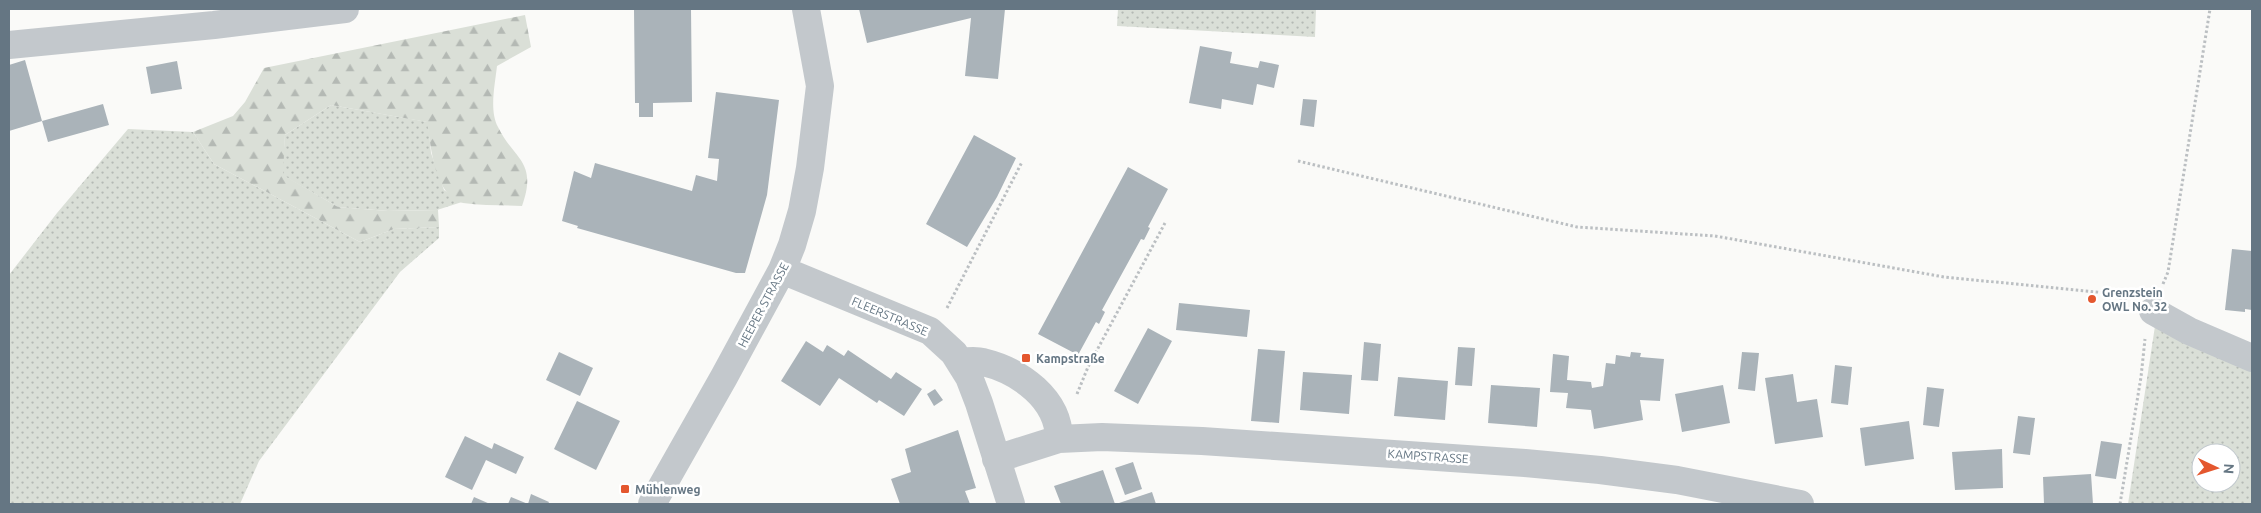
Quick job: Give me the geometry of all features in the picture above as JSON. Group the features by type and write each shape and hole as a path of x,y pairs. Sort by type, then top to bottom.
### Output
{"street":[{"path":"9,45 214,25 345,9"},
{"name":"HEEPER STRASSE","path":"652,504 782,270 802,211 816,128 820,86 806,9"},
{"name":"FLEERSTRASSE","path":"782,270 930,331 954,353 979,403 1011,504"},
{"path":"2153,311 2189,331 2252,358"},
{"path":"960,362 981,361 997,366 1036,388 1051,407 1059,424 1059,439"},
{"name":"KAMPSTRASSE","path":"996,459 1059,439 1102,437 1202,441 1525,463 1676,480 1800,504"}],"path":[{"path":"2120,504 2141,376 2146,328 2168,272 2210,9"},
{"path":"1298,161 1576,227 1715,236 1944,277 2107,293 2153,311"},
{"path":"930,331 939,323 1022,162"},
{"path":"1059,439 1088,367 1165,223"}],"green space":[{"path":"1118,9 1316,9 1315,37 1117,26"},
{"path":"525,15 531,47 497,66 493,105 498,127 526,170 526,191 522,206 470,204 453,198 440,181 427,122 331,105 285,135 283,175 338,207 388,211 438,210 439,227 394,229 360,242 214,164 193,132 233,116 245,102 264,68"},
{"path":"331,105 428,122 431,153 444,190 462,202 437,210 388,211 338,207 282,175 285,135"},
{"path":"128,129 193,132 214,164 360,242 394,229 439,227 439,238 400,272 259,461 240,504 9,504 9,275 57,213"},
{"path":"2155,326 2252,369 2252,504 2128,504"}],"building":[{"path":"634,9 691,9 692,102 653,103 653,117 639,117 639,103 635,103"},
{"path":"859,9 1005,9 998,79 965,76 971,18 867,43"},
{"path":"1200,46 1232,52 1230,63 1258,68 1260,61 1279,65 1274,88 1257,84 1253,105 1222,99 1221,109 1189,103"},
{"path":"25,60 42,121 9,131 9,65"},
{"path":"177,61 182,89 151,94 146,67"},
{"path":"716,92 779,100 767,195 745,273 736,273 577,228 578,226 562,221 574,171 591,178 595,163 692,191 696,175 717,181 719,159 708,158"},
{"path":"1303,99 1317,100 1314,127 1300,125"},
{"path":"103,104 109,125 48,142 42,121"},
{"path":"974,135 1016,158 997,197 967,247 926,224"},
{"path":"1128,167 1168,189 1148,227 1150,228 1144,240 1141,239 1102,310 1105,312 1099,324 1096,322 1078,355 1038,334"},
{"path":"2232,249 2252,251 2252,310 2245,309 2245,312 2225,310"},
{"path":"1179,303 1250,310 1247,337 1176,330"},
{"path":"1148,328 1172,341 1138,404 1114,391"},
{"path":"806,341 823,352 827,345 844,356 848,350 891,379 896,372 922,389 904,416 879,400 877,403 839,378 820,406 781,381"},
{"path":"1364,342 1381,344 1378,381 1361,380"},
{"path":"1458,347 1475,348 1472,386 1455,385"},
{"path":"1258,349 1285,351 1279,423 1251,421"},
{"path":"559,352 593,368 580,396 546,380"},
{"path":"1631,352 1641,353 1640,357 1664,359 1660,401 1640,400 1643,420 1594,429 1591,410 1566,408 1568,393 1550,392 1553,354 1569,356 1567,380 1591,382 1592,388 1603,386 1606,363 1615,364 1616,355 1630,357"},
{"path":"1742,352 1759,353 1755,391 1738,389"},
{"path":"1835,365 1852,367 1848,405 1831,403"},
{"path":"1303,372 1352,375 1349,414 1300,410"},
{"path":"1793,374 1797,402 1817,399 1823,437 1775,444 1765,378"},
{"path":"1398,377 1448,381 1445,420 1394,416"},
{"path":"1491,385 1540,388 1537,427 1488,423"},
{"path":"1723,385 1730,423 1682,432 1675,394"},
{"path":"1927,387 1944,389 1939,427 1923,425"},
{"path":"935,389 943,400 934,406 927,394"},
{"path":"577,401 620,421 596,470 554,449"},
{"path":"2018,416 2035,418 2030,455 2013,453"},
{"path":"1909,421 1914,459 1865,466 1860,428"},
{"path":"958,430 976,488 965,491 970,504 900,504 891,479 911,472 905,449"},
{"path":"465,436 492,449 494,443 524,457 516,474 486,460 472,490 445,477"},
{"path":"2101,441 2122,444 2116,479 2095,476"},
{"path":"2002,449 2003,488 1955,490 1952,452"},
{"path":"1133,462 1142,489 1125,495 1115,468"},
{"path":"1103,470 1115,504 1061,504 1054,486"},
{"path":"2091,474 2093,504 2044,504 2043,477"},
{"path":"1152,492 1156,504 1116,504"},
{"path":"531,494 549,502 548,504 528,504"},
{"path":"474,497 490,504 471,504"},
{"path":"511,497 528,504 508,504"}],"place":[{"name":"Grenzstein OWL No. 32","path":"2092,299"},
{"name":"Kampstraße","path":"1026,358"},
{"name":"Mühlenweg","path":"625,489"}]}
